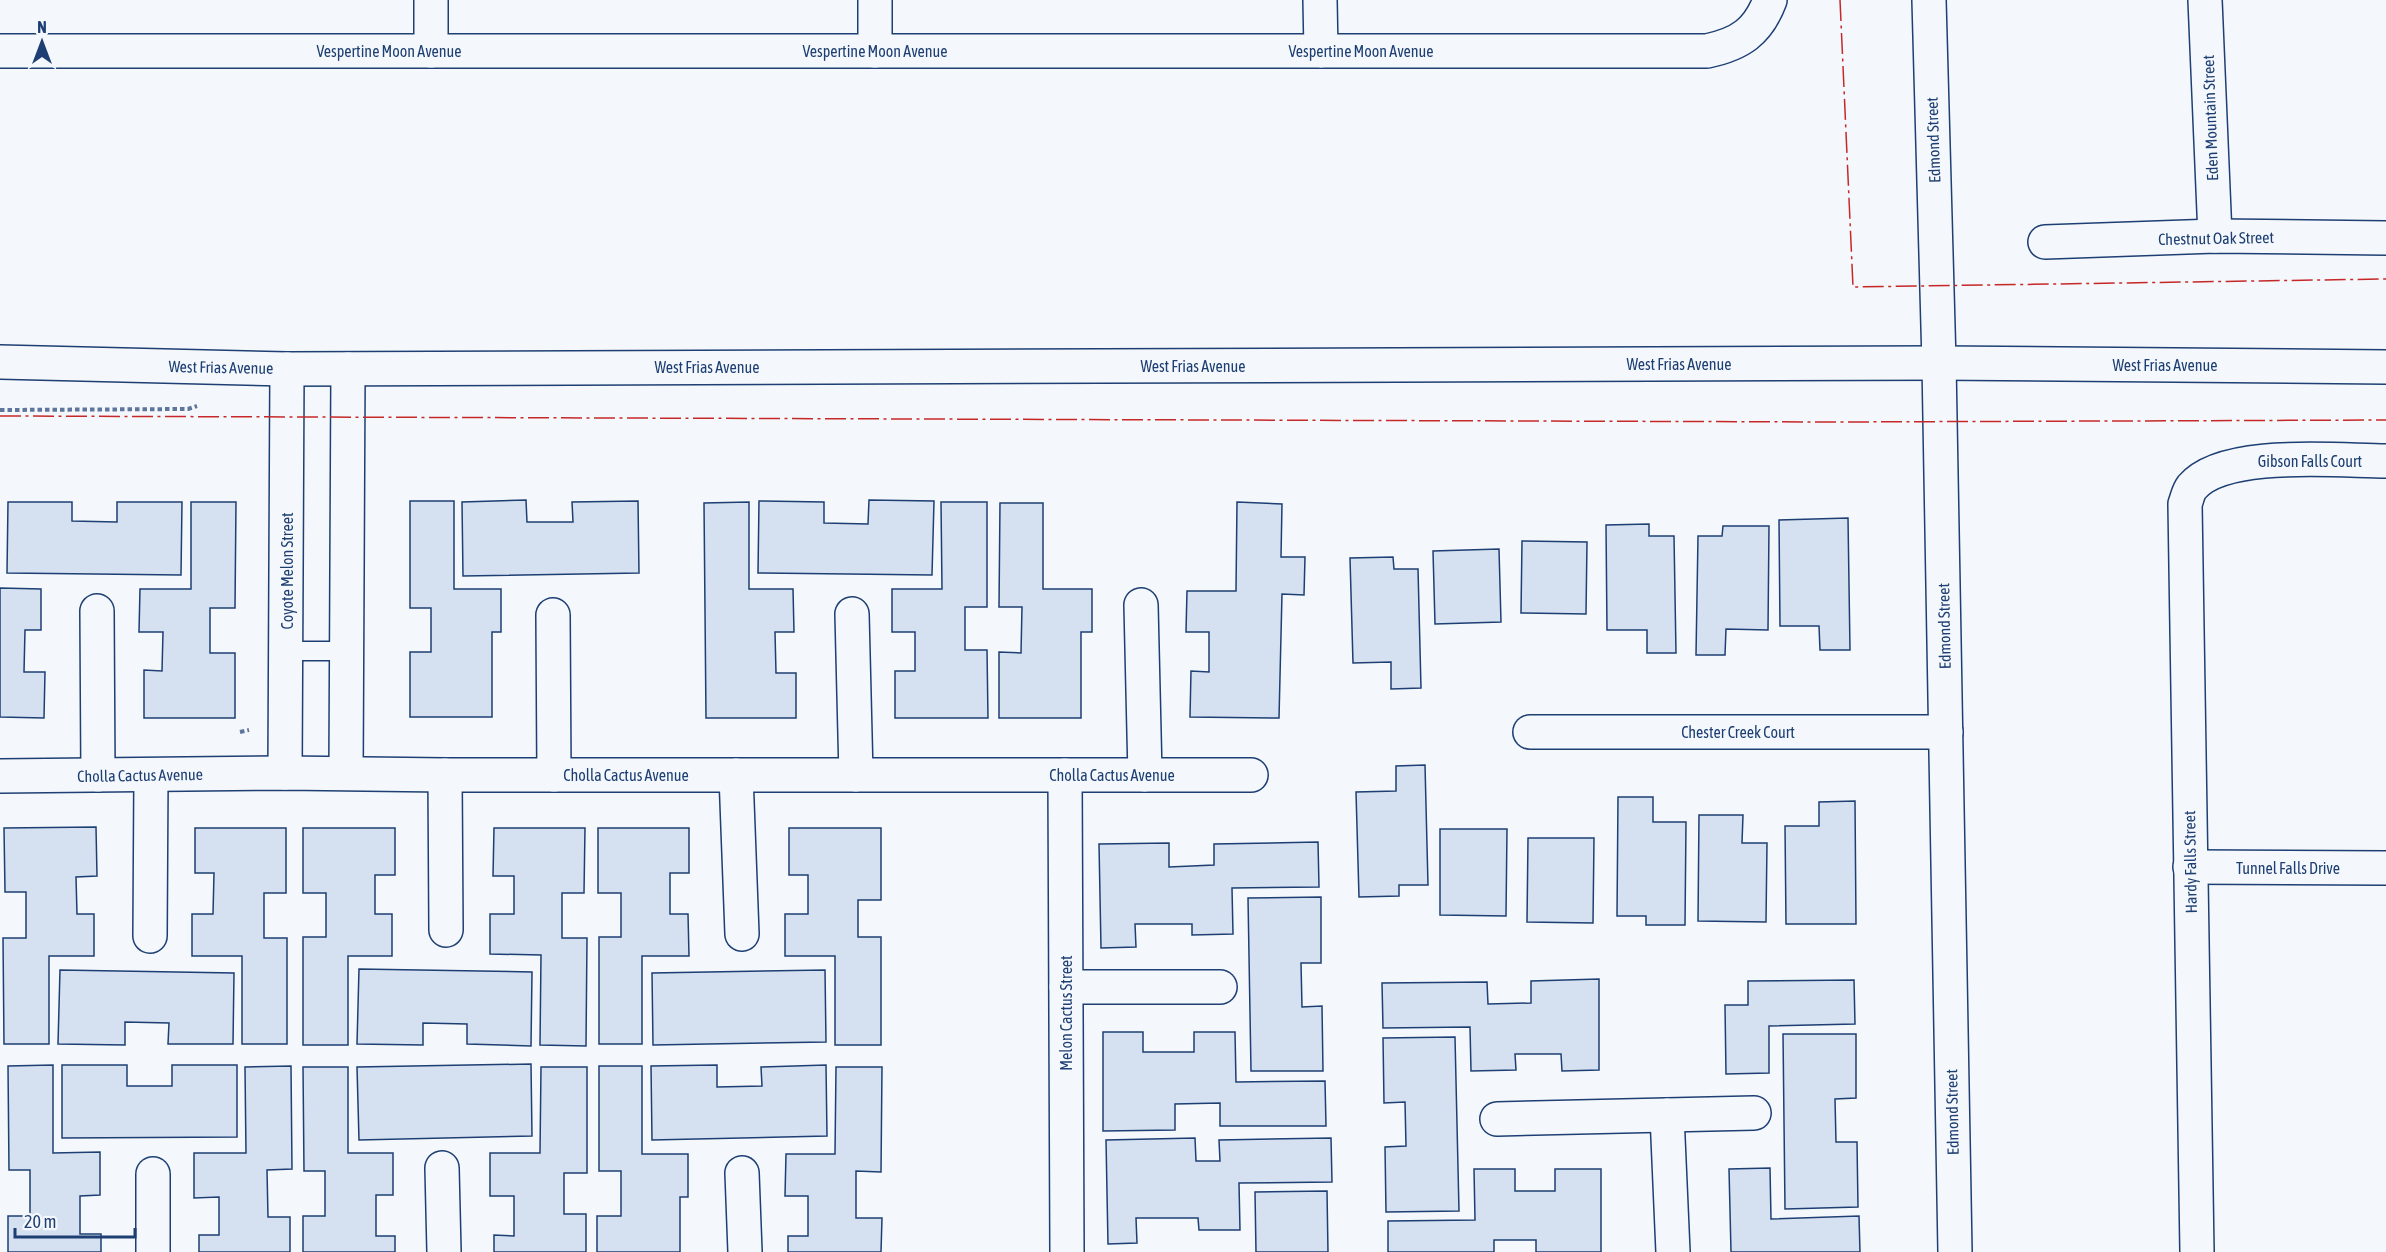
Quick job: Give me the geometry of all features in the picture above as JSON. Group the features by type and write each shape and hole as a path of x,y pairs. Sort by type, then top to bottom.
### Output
{"street":[{"path":"431,0 431,51"},
{"path":"875,0 875,51"},
{"path":"1320,0 1321,51"},
{"name":"Vespertine Moon Avenue","path":"0,51 1707,51 1729,46 1746,36 1763,18 1770,0"},
{"name":"Edmond Street","path":"1929,0 1939,363 1955,1252"},
{"name":"Eden Mountain Street","path":"2205,0 2215,236"},
{"name":"Chestnut Oak Street","path":"2045,242 2215,236 2386,238"},
{"name":"West Frias Avenue","path":"0,362 287,369 1939,363 2386,367"},
{"name":"Coyote Melon Street","path":"285,773 287,369"},
{"path":"346,773 348,369"},
{"name":"Gibson Falls Court","path":"2202,479 2250,461 2386,461"},
{"name":"Hardy Falls Street","path":"2197,1252 2185,504 2190,489 2202,479"},
{"path":"1140,605 1145,775"},
{"path":"97,611 98,775"},
{"path":"852,614 856,775"},
{"path":"553,615 554,775"},
{"name":"Chester Creek Court","path":"1530,732 1946,732"},
{"name":"Cholla Cactus Avenue","path":"0,776 285,773 1251,775"},
{"path":"150,936 151,775"},
{"path":"445,775 446,930"},
{"path":"736,775 742,934"},
{"name":"Melon Cactus Street","path":"1065,775 1067,1252"},
{"name":"Tunnel Falls Drive","path":"2190,867 2386,868"},
{"path":"1066,987 1220,987"},
{"path":"1497,1119 1754,1113"},
{"path":"1667,1115 1673,1252"},
{"path":"442,1168 444,1252"},
{"path":"742,1173 745,1252"},
{"path":"153,1174 153,1252"}],"lane":[{"path":"287,651 347,651"}],"path":[{"path":"0,410 188,409 204,403"},
{"path":"240,732 255,727"}],"building":[{"path":"526,500 527,522 573,522 572,502 638,501 639,573 463,576 462,502"},
{"path":"869,500 934,501 932,575 758,573 759,501 824,502 824,523 868,524"},
{"path":"410,501 454,501 454,589 501,589 501,632 492,632 492,717 410,717 410,652 431,652 431,608 410,608"},
{"path":"8,502 72,502 72,521 117,522 117,502 182,502 181,575 7,573"},
{"path":"191,502 236,502 235,608 210,608 210,653 235,653 235,718 144,718 144,670 162,671 163,632 139,632 140,589 191,589"},
{"path":"749,502 749,589 793,589 794,632 775,632 776,673 796,673 796,718 706,718 704,503"},
{"path":"941,502 987,502 987,607 965,607 965,650 987,650 988,718 895,718 895,671 915,671 915,632 892,632 892,589 942,589"},
{"path":"1237,502 1282,504 1281,557 1305,557 1304,595 1282,594 1279,718 1190,717 1191,671 1209,672 1209,632 1186,632 1187,591 1236,591"},
{"path":"1000,503 1043,503 1043,589 1092,589 1092,632 1081,632 1081,718 999,718 999,652 1021,653 1022,607 999,607"},
{"path":"1848,518 1850,650 1820,650 1819,626 1780,626 1779,520"},
{"path":"1649,524 1649,536 1674,536 1676,653 1647,653 1647,630 1607,630 1606,525"},
{"path":"1723,526 1769,526 1768,630 1726,629 1725,655 1696,655 1698,536 1722,536"},
{"path":"1522,541 1587,542 1586,614 1521,613"},
{"path":"1499,549 1501,622 1435,624 1433,551"},
{"path":"1393,557 1394,569 1418,569 1421,688 1391,689 1391,662 1353,663 1350,558"},
{"path":"0,588 41,589 41,630 25,630 24,672 45,672 44,718 0,717"},
{"path":"1425,765 1428,885 1399,885 1399,896 1359,897 1356,792 1396,791 1396,766"},
{"path":"1618,797 1653,797 1653,822 1686,822 1685,925 1646,925 1646,916 1617,916"},
{"path":"1855,801 1856,924 1786,924 1785,826 1819,826 1819,802"},
{"path":"1699,815 1743,815 1742,843 1767,843 1766,922 1698,921"},
{"path":"96,827 97,876 76,877 77,914 94,914 94,956 49,956 49,1044 4,1044 3,938 26,938 26,892 5,892 4,828"},
{"path":"195,828 286,828 286,893 264,893 264,938 287,938 287,1044 242,1044 242,956 192,956 192,914 213,914 214,873 195,873"},
{"path":"303,828 395,828 395,875 375,875 375,914 392,914 392,956 348,956 348,1045 303,1045 303,937 326,937 326,893 303,893"},
{"path":"494,828 585,828 584,893 562,893 562,938 587,938 586,1046 540,1045 541,955 490,954 490,914 514,914 514,876 493,876"},
{"path":"598,828 689,828 689,873 670,873 670,914 688,914 689,956 642,956 642,1044 599,1044 599,937 621,937 621,893 598,893"},
{"path":"789,828 881,828 881,900 858,900 858,937 881,937 881,1045 835,1045 835,956 785,956 785,914 808,914 808,875 789,875"},
{"path":"1440,829 1507,829 1506,916 1440,915"},
{"path":"1528,838 1594,838 1593,923 1527,922"},
{"path":"1318,842 1319,887 1232,888 1233,934 1192,935 1192,924 1135,924 1136,947 1101,948 1099,844 1169,843 1169,867 1214,865 1214,844"},
{"path":"1321,897 1321,963 1301,963 1302,1007 1322,1006 1323,1071 1251,1071 1248,898"},
{"path":"359,969 532,972 531,1046 467,1044 467,1024 423,1023 423,1045 357,1044"},
{"path":"60,970 234,973 233,1044 168,1044 169,1023 125,1022 125,1045 58,1044"},
{"path":"825,970 826,1042 653,1045 652,973"},
{"path":"1599,979 1599,1070 1562,1071 1561,1054 1515,1054 1516,1070 1471,1071 1470,1027 1383,1028 1382,983 1487,982 1488,1004 1531,1003 1531,981"},
{"path":"1854,980 1855,1024 1769,1026 1769,1073 1726,1074 1725,1005 1748,1005 1748,981"},
{"path":"1103,1032 1143,1032 1143,1052 1194,1052 1194,1032 1235,1032 1236,1082 1325,1081 1326,1126 1220,1126 1220,1103 1175,1104 1175,1130 1103,1131"},
{"path":"1783,1034 1856,1034 1856,1098 1835,1099 1836,1142 1857,1142 1858,1207 1785,1209"},
{"path":"1455,1037 1459,1211 1386,1212 1385,1147 1406,1146 1405,1102 1384,1103 1383,1038"},
{"path":"531,1064 532,1136 359,1140 357,1067"},
{"path":"53,1065 53,1153 100,1152 100,1195 80,1196 80,1234 101,1234 101,1252 8,1252 8,1216 30,1216 30,1170 9,1170 8,1066"},
{"path":"62,1065 127,1065 127,1086 172,1086 172,1065 237,1065 237,1137 62,1138"},
{"path":"717,1065 717,1087 762,1086 761,1067 826,1065 827,1136 652,1140 651,1066"},
{"path":"291,1066 292,1169 267,1170 268,1217 290,1217 290,1252 199,1252 199,1235 219,1235 219,1197 194,1198 194,1153 246,1153 245,1067"},
{"path":"599,1066 642,1066 642,1154 688,1154 688,1197 680,1197 680,1252 597,1252 597,1216 621,1216 621,1171 599,1171"},
{"path":"303,1067 348,1067 348,1153 393,1153 393,1195 376,1195 376,1236 395,1236 395,1252 303,1252 303,1216 325,1216 325,1171 304,1171"},
{"path":"541,1067 587,1067 587,1173 564,1173 564,1214 586,1214 586,1252 494,1252 494,1235 514,1236 514,1196 490,1196 490,1153 540,1153"},
{"path":"836,1067 882,1067 881,1172 856,1171 856,1218 882,1218 881,1252 788,1252 788,1236 808,1236 808,1196 785,1196 786,1154 835,1154"},
{"path":"1195,1138 1196,1161 1220,1161 1219,1140 1331,1138 1332,1182 1239,1183 1240,1230 1199,1230 1198,1218 1136,1218 1137,1243 1108,1244 1106,1140"},
{"path":"1770,1168 1771,1219 1859,1216 1860,1252 1731,1252 1729,1169"},
{"path":"1474,1169 1515,1169 1515,1191 1555,1191 1555,1169 1601,1169 1601,1252 1536,1252 1536,1240 1494,1240 1494,1252 1388,1252 1388,1221 1475,1220"},
{"path":"1327,1191 1328,1252 1256,1252 1255,1192"}],"power":[{"path":"1840,0 1853,287 2386,279"},
{"path":"0,416 1836,422 2386,420"}]}
